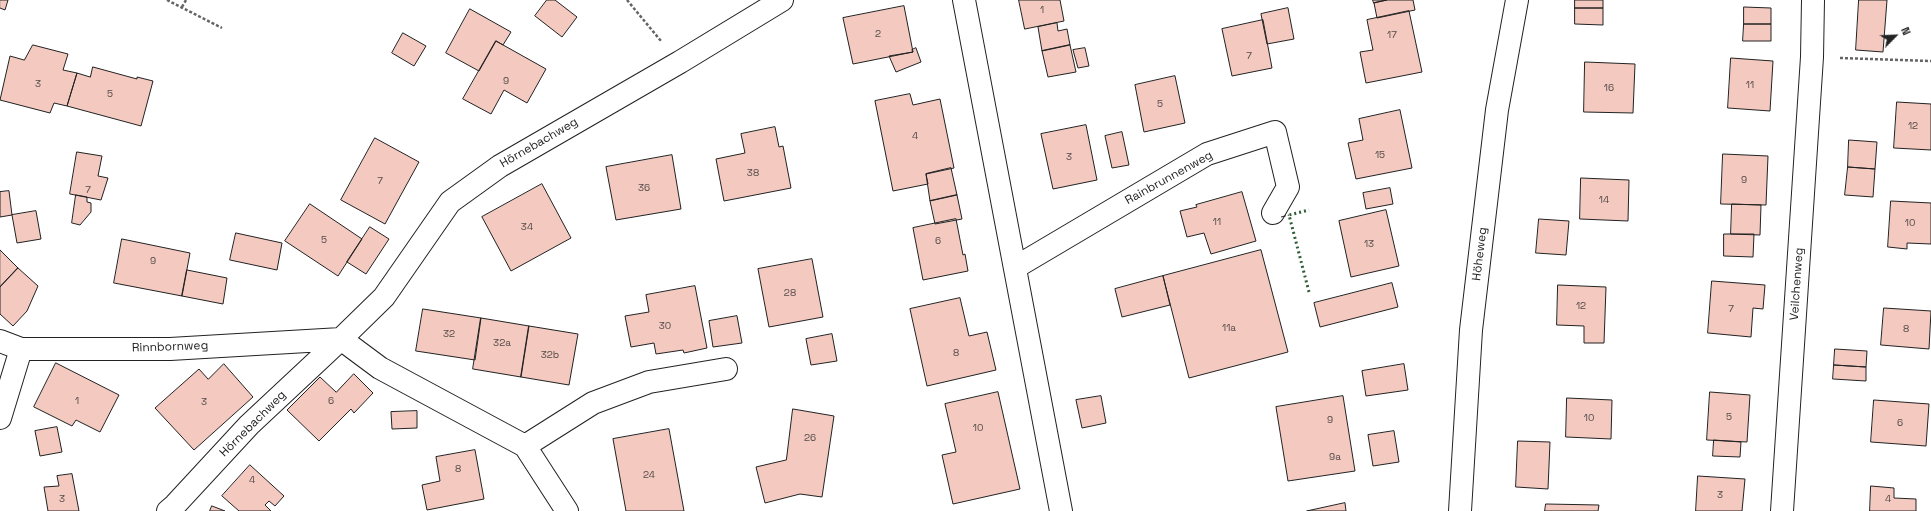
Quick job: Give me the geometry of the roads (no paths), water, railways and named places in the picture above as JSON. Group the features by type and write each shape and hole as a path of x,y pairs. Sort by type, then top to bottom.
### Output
{"street":[{"name":"Hörnebachweg","path":"168,511 249,425 384,297 450,202 500,166 680,62 754,7 782,0"},
{"path":"964,0 1016,267 1061,511"},
{"name":"Höheweg","path":"1460,511 1471,330 1497,110 1517,0"},
{"name":"Veilchenweg","path":"1782,511 1812,58 1813,0"},
{"name":"Rainbrunnenweg","path":"1016,267 1207,154 1275,132 1288,187 1273,213"},
{"path":"341,339 380,368 525,446 567,511"},
{"name":"Rinnbornweg","path":"0,341 21,349 170,349 341,339"},
{"path":"0,418 21,349"},
{"path":"525,446 593,403 649,382 726,369"}]}
